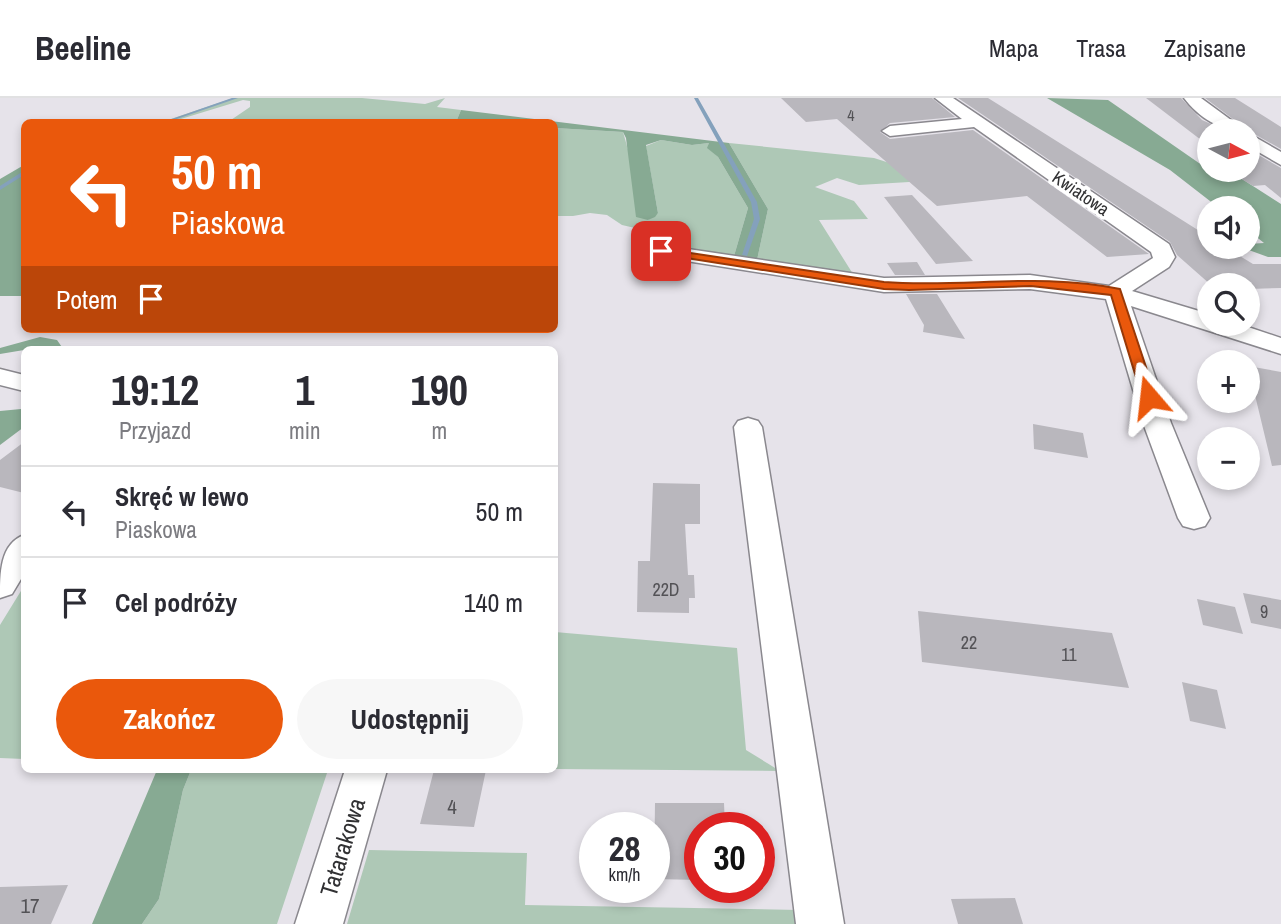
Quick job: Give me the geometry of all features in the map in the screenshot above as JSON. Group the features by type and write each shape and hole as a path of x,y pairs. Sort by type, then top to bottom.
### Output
{"street":[{"name":"Kwiatowa","path":"943,98 1161,249 1164,257 1161,262 1115,292"},
{"path":"1192,98 1219,119"},
{"path":"891,131 978,122"},
{"path":"1260,146 1281,160"},
{"path":"661,251 884,285 909,287 1031,282 1115,292 1197,318"},
{"path":"1115,292 1157,423 1194,518"},
{"path":"1253,336 1281,345"},
{"path":"0,377 21,382"},
{"path":"748,426 820,924"},
{"path":"0,585 21,552"},
{"name":"Tatarakowa","path":"319,924 365,773"}],"green space":[{"path":"233,98 362,98 425,104 445,98 437,107 461,110 457,119 232,119 250,107 250,101 243,100 181,119 171,119"},
{"path":"1047,98 1108,100 1197,162 1197,182 1247,182 1281,204 1281,257 1260,254 1260,243 1264,243 1260,240 1260,196 1204,196 1170,170"},
{"path":"461,110 534,119 457,119"},
{"path":"558,122 729,143 768,209 757,260 734,256 748,208 718,157 707,148 709,143 692,145 661,140 646,145 658,213 648,220 636,217 623,132 558,128"},
{"path":"558,128 623,132 648,220 658,213 646,146 661,140 692,145 709,143 708,148 718,157 748,208 734,256 671,247 648,231 622,225 607,215 590,213 558,216"},
{"path":"729,143 874,158 902,167 926,181 859,185 837,178 815,187 854,201 868,219 819,220 853,274 757,260 768,209"},
{"path":"21,167 21,296 0,296 0,179"},
{"path":"1187,246 1197,246 1197,251 1192,251"},
{"path":"40,337 57,340 61,346 21,346 21,350 0,354 0,348"},
{"path":"21,409 21,429 0,445 0,411"},
{"path":"21,591 21,759 0,758 0,625"},
{"path":"558,632 737,648 746,750 780,771 558,769"},
{"path":"156,773 190,773 183,790 159,899 142,924 92,924"},
{"path":"190,773 327,773 277,924 142,924 159,899 183,790"},
{"path":"369,850 527,853 525,905 799,910 801,924 347,924"}],"building":[{"path":"781,98 932,98 955,117 890,123 880,132 890,139 973,130 1149,254 1107,257 1027,196 937,206 837,119 806,122"},
{"path":"958,98 988,98 1197,229 1197,259 1245,259 1253,264 1281,264 1281,288 1260,289 1260,273 1197,273 1177,255 1170,242"},
{"path":"1146,98 1181,98 1201,119 1197,119 1197,137"},
{"path":"1205,98 1235,98 1281,127 1281,149 1260,137 1260,119 1233,119"},
{"path":"1260,156 1281,168 1281,198 1265,185 1253,186 1246,182 1260,182"},
{"path":"912,195 973,261 936,264 884,197"},
{"path":"917,262 925,275 895,275 887,263"},
{"path":"906,294 937,294 965,339 923,332 924,325"},
{"path":"1260,368 1281,372 1281,465 1272,466 1259,413"},
{"path":"1033,424 1083,433 1088,458 1034,449"},
{"path":"21,444 21,492 0,487 0,460"},
{"path":"653,483 700,484 700,524 685,524 688,575 694,575 695,598 689,598 689,613 637,612 638,561 650,561"},
{"path":"1243,593 1281,600 1281,629 1251,623"},
{"path":"1197,599 1235,607 1243,634 1203,625"},
{"path":"918,611 1112,633 1129,688 922,662"},
{"path":"1182,682 1217,690 1226,729 1190,721"},
{"path":"433,773 485,773 474,827 420,824"},
{"path":"655,803 724,803 724,812 684,812 684,880 670,879 670,812 655,812"},
{"path":"68,885 51,924 0,924 0,887"},
{"path":"1015,898 1023,924 958,924 951,899"}],"waterway":[{"path":"174,119 236,98"},
{"path":"696,98 754,202 757,219 745,255"},
{"path":"0,188 21,175"}],"route":[{"path":"661,251 884,285 909,287 1031,282 1115,292 1149,397"}]}
